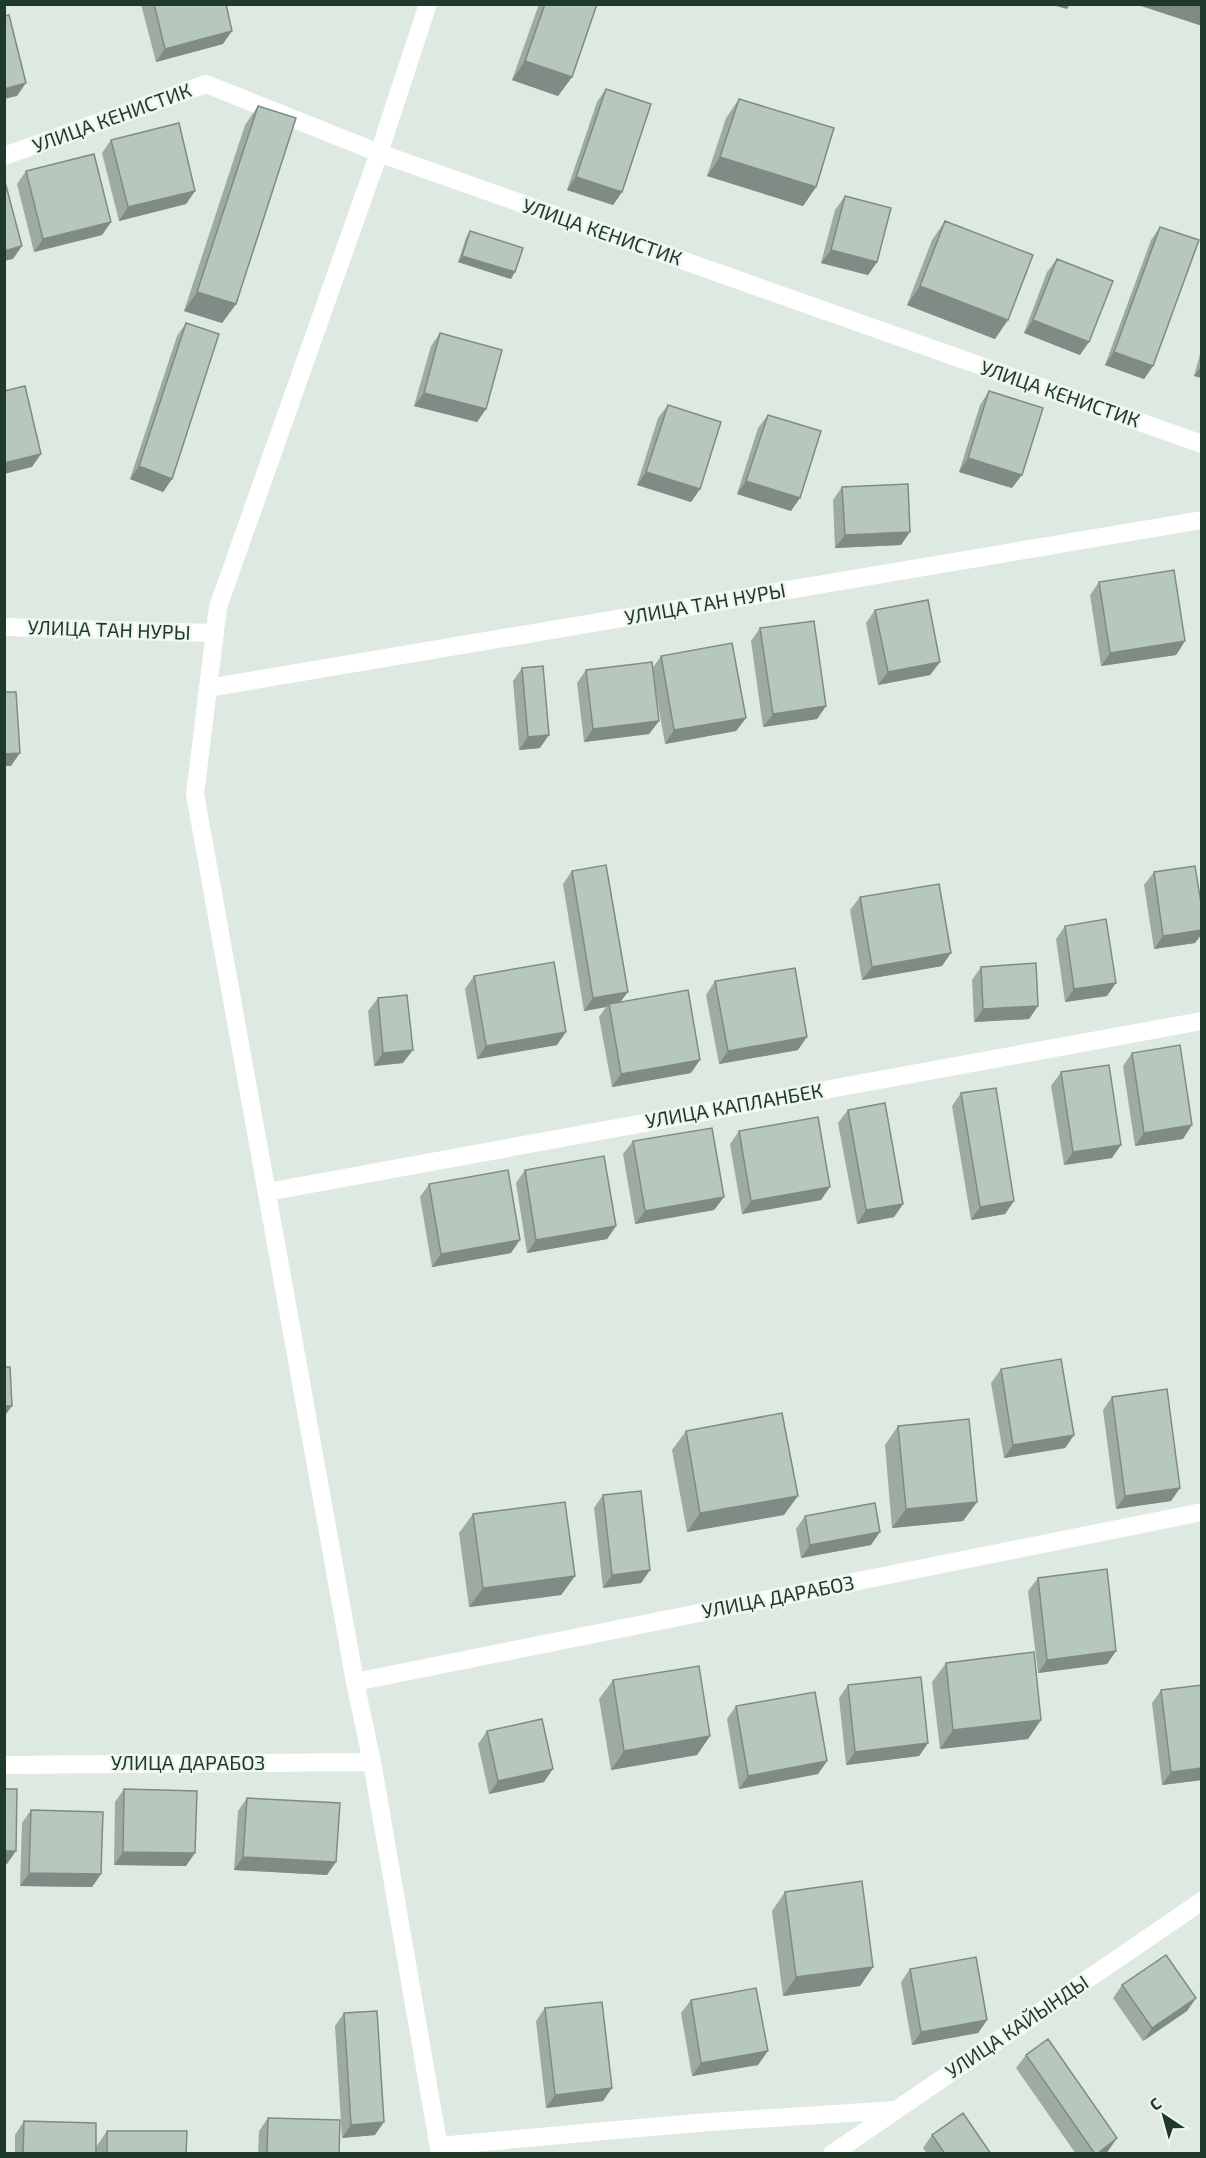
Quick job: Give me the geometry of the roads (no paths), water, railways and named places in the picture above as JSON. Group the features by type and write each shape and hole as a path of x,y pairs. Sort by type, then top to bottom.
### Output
{"street":[{"path":"428,4 379,153 218,607 195,794 355,1682 372,1762 439,2150 696,2123 895,2110"},
{"name":"УЛИЦА КЕНИСТИК","path":"4,156 206,84 379,153 1202,444"},
{"name":"УЛИЦА ТАН НУРЫ","path":"208,688 1202,520"},
{"name":"УЛИЦА ТАН НУРЫ","path":"4,627 214,633"},
{"name":"УЛИЦА КАПЛАНБЕК","path":"267,1192 1202,1021"},
{"name":"УЛИЦА ДАРАБОЗ","path":"355,1682 1202,1512"},
{"name":"УЛИЦА ДАРАБОЗ","path":"4,1765 372,1762"},
{"name":"УЛИЦА КАЙЫНДЫ","path":"832,2154 1202,1901"}]}
